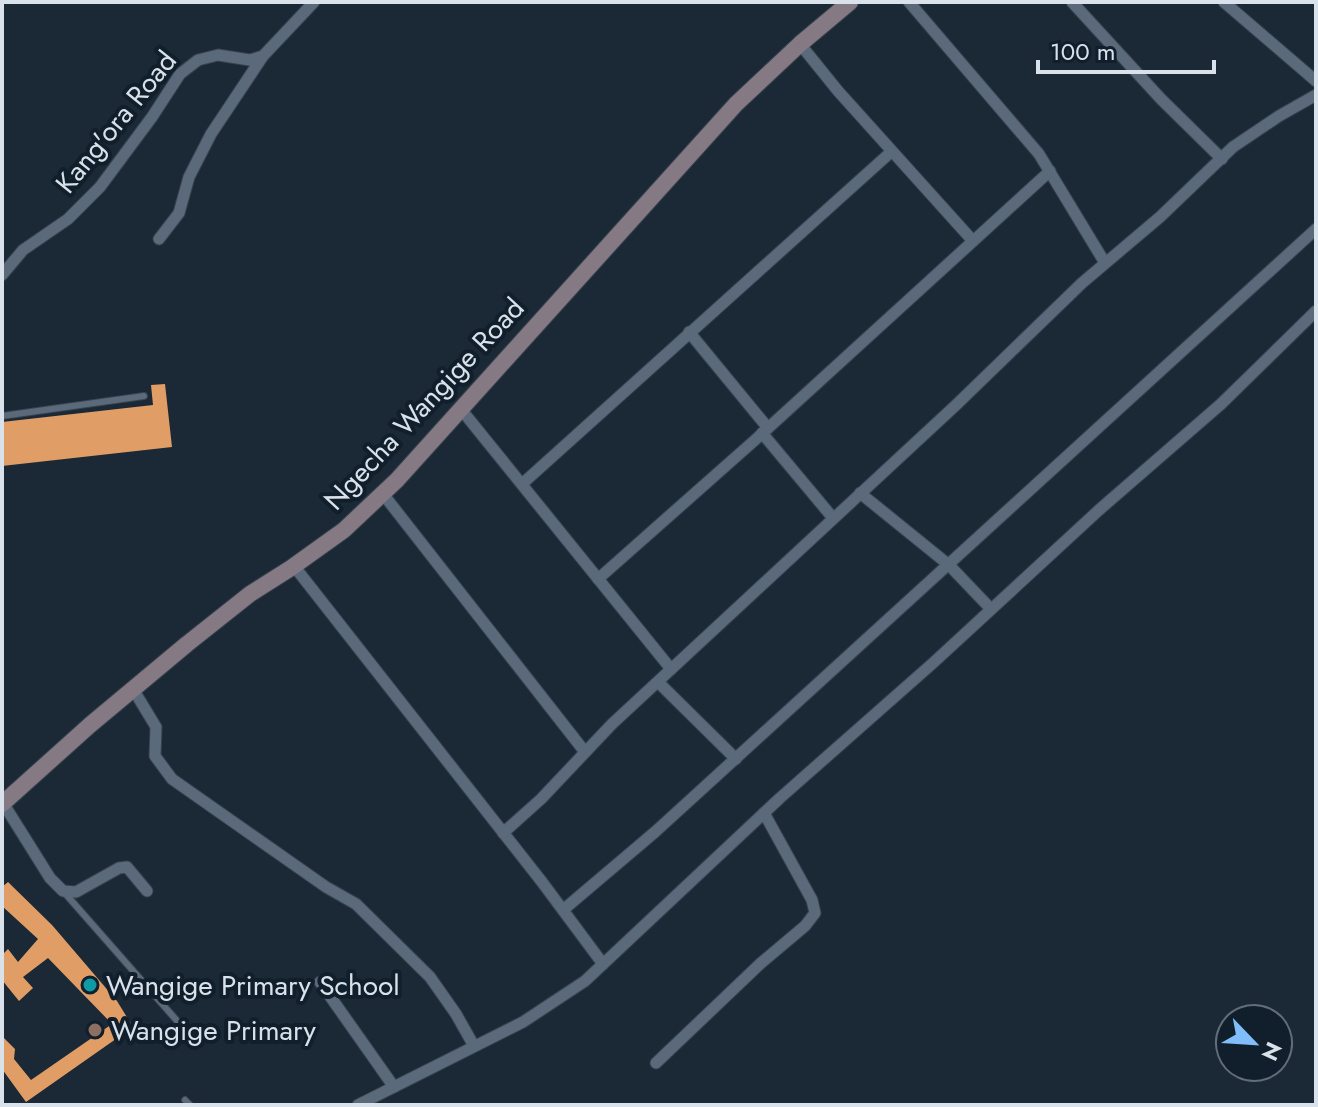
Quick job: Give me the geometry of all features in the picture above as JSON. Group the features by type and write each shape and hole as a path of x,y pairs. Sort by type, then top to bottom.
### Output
{"street":[{"path":"159,239 179,213 189,177 211,134 263,56 314,2"},
{"name":"Ngecha Wangige Road","path":"3,803 133,689 250,594 344,530 383,494 736,104 850,2"},
{"path":"909,2 1039,154 1105,263"},
{"path":"1072,2 1161,99 1222,159"},
{"path":"1224,2 1316,81"},
{"path":"800,44 891,152 973,241"},
{"name":"Kang'ora Road","path":"2,275 23,250 68,219 100,187 180,74 198,60 218,55 250,60 263,56"},
{"path":"503,833 671,669 1105,263 1256,130 1316,95"},
{"path":"522,484 891,152"},
{"path":"598,579 1050,171"},
{"path":"563,910 736,759 1316,229"},
{"path":"358,1105 563,997 603,964 990,608 1221,404 1316,311"},
{"path":"689,332 833,518"},
{"path":"460,408 671,669"},
{"path":"860,493 949,565 990,608"},
{"path":"383,494 585,752"},
{"path":"294,566 603,964"},
{"path":"658,682 736,759"},
{"path":"133,689 156,727 155,756 172,779 326,887 356,904 430,977 474,1046"},
{"path":"3,803 50,878 63,891 76,892 119,868 127,867 147,891"},
{"path":"656,1063 805,926 815,913 812,900 764,813"},
{"path":"320,982 394,1087"}],"lane":[{"path":"2,416 144,396"},
{"path":"63,891 193,1039"}],"building":[{"path":"165,384 172,447 2,466 2,422 153,405 151,385"},
{"name":"Wangige Primary School","path":"8,882 52,925 117,1001 133,1027 26,1102 2,1069 2,1036 15,1049 14,1059 31,1080 112,1024 48,958 23,977 33,988 19,1001 2,980 2,955 8,949 18,962 38,939 2,906 2,887"}],"place":[{"name":"Wangige Primary School","path":"90,985"},
{"name":"Wangige Primary","path":"95,1030"}]}
